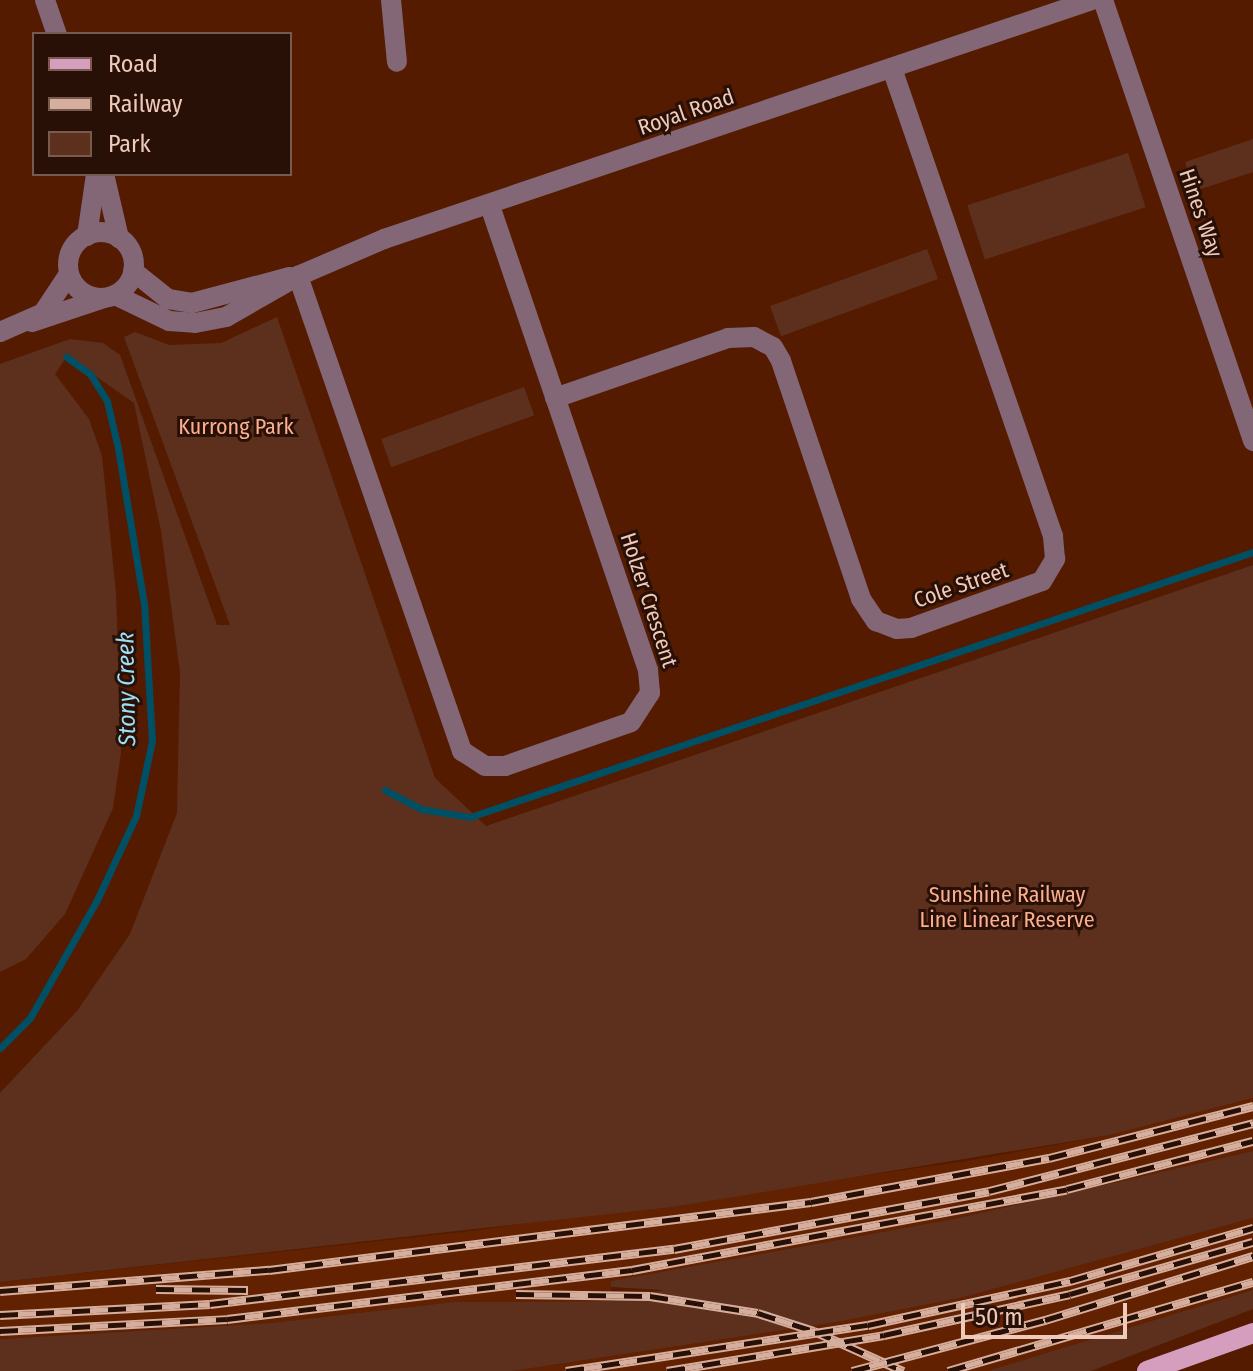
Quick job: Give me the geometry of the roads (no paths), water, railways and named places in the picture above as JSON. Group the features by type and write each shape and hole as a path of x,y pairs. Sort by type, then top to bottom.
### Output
{"main road":[{"path":"1147,1371 1253,1333"}],"street":[{"path":"45,0 56,32"},
{"path":"391,0 397,62"},
{"name":"Royal Road","path":"109,297 157,317 195,323 226,317 298,276 384,239 1092,0"},
{"name":"Hines Way","path":"1103,0 1253,441"},
{"name":"Cole Street","path":"555,398 728,338 754,337 773,347 781,361 861,599 876,621 897,629 911,628 1042,581 1055,559 1053,536 892,68"},
{"path":"0,332 43,313 69,274 71,252 87,236 96,176"},
{"path":"104,176 119,238"},
{"name":"Holzer Crescent","path":"298,276 454,737 467,757 485,766 505,766 631,722 650,693 648,670 489,204"},
{"path":"24,323 58,317 109,297 133,271 131,253 119,238 109,233 87,236"},
{"name":"Royal Road","path":"133,271 168,299 192,303 298,276"},
{"path":"69,274 82,292 109,297"}],"waterway":[{"name":"Stony Creek","path":"0,1048 30,1018 97,900 136,816 152,741 144,604 118,448 107,401 90,374 67,357"},
{"path":"385,790 421,809 470,817 1253,552"}],"railway":[{"path":"0,1291 269,1270 811,1202 1049,1158 1253,1106"},
{"path":"0,1315 210,1304 674,1249 989,1191 1253,1123"},
{"path":"0,1331 227,1319 632,1270 1067,1189 1253,1141"},
{"path":"566,1371 868,1325 1070,1281 1253,1228"},
{"path":"667,1371 884,1335 1070,1294 1253,1242"},
{"path":"852,1371 1045,1320 1253,1256"},
{"path":"948,1371 1253,1282"},
{"path":"156,1289 248,1290"},
{"path":"516,1294 650,1296 758,1313 814,1331 903,1371"}],"park label":[{"name":"Kurrong Park","path":"236,427"},
{"name":"Sunshine Railway Line Linear Reserve","path":"1007,906"}]}
